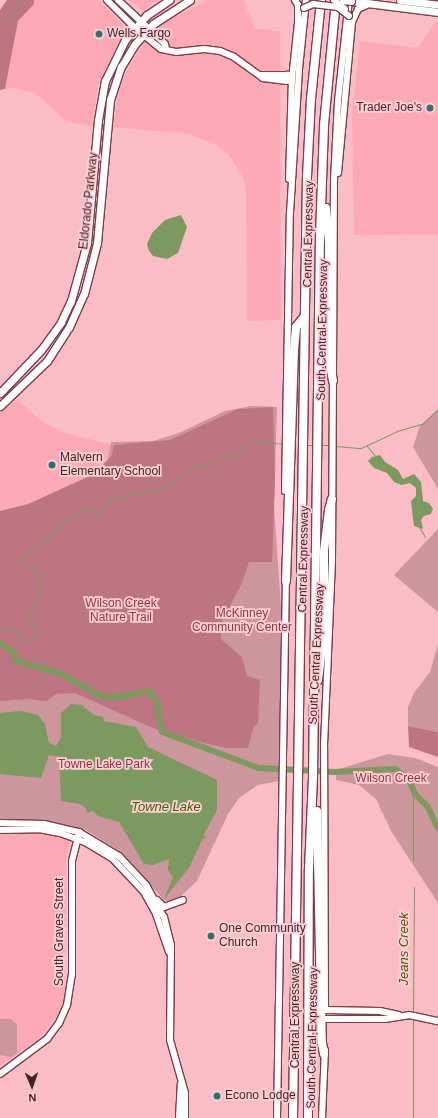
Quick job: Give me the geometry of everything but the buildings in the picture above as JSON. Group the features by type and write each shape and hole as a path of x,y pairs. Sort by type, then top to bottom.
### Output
{"highway":[{"name":"Central Expressway","path":"293,1118 308,151 321,0"},
{"name":"Central Expressway","path":"308,1118 309,869 318,815 313,777 313,744 323,144 335,0"},
{"path":"323,144 329,243 329,360 333,381"},
{"path":"286,582 288,435 296,327 305,316"},
{"path":"314,698 321,659 324,551 329,510 332,499"},
{"path":"318,815 322,1043 324,1054"}],"main road":[{"path":"107,0 135,28 145,32"},
{"path":"118,0 141,22 145,32 154,45 176,52 204,50 220,51 234,57 271,80 292,79"},
{"name":"Eldorado Parkway","path":"0,393 32,363 61,322 75,289 85,252 98,120 105,81 115,57 135,28 169,0"},
{"path":"179,6 186,0"},
{"name":"Eldorado Parkway","path":"0,406 43,365 69,327 84,294 96,250 108,118 113,90 121,67 145,32 179,6 190,0"},
{"path":"288,435 289,163 292,79 298,23 298,6 295,0"},
{"path":"290,213 299,69 306,0"},
{"path":"298,23 303,9 312,0"},
{"path":"335,0 342,5 352,22"},
{"path":"343,0 438,12"},
{"path":"400,0 438,5"},
{"name":"South Central Expressway","path":"322,1118 325,1010 318,815 324,745 332,499 336,116 350,1"},
{"path":"303,9 314,4 338,7 349,16"},
{"path":"352,22 359,8 373,4"},
{"name":"South Central Expressway","path":"335,191 352,22"},
{"path":"98,120 108,118 107,101 111,85 105,81"},
{"path":"61,322 69,327"},
{"path":"277,1118 284,814 286,582"},
{"path":"0,823 44,824 78,835 111,850 137,873 162,906 183,900"},
{"path":"10,829 14,826 44,824"},
{"path":"0,830 45,830 78,835 112,858 140,886 156,914 169,952"},
{"name":"South Graves Street","path":"0,1074 47,1039 59,1023 67,1005 72,979 72,861 78,835"},
{"path":"137,873 164,917 171,945 169,952 170,1040 181,1084 185,1093 185,1118"},
{"path":"325,1010 363,1011 424,1016 438,1021"},
{"path":"363,1011 363,1020"},
{"path":"325,1019 385,1019 401,1015"},
{"path":"179,1118 181,1084"}],"shaded area":[{"path":"34,0 99,0 126,28 98,85 92,127 66,121 35,93 14,88 5,89 18,21 34,4"},
{"path":"129,0 159,0 143,11"},
{"path":"210,0 243,0 256,29 280,31 281,320 247,321 246,193 244,180 230,156 217,145 190,134 113,127 120,84 142,44 169,19"},
{"path":"435,22 438,22 438,234 354,235 352,115 360,41 418,48"},
{"name":"Malvern Elementary School","path":"18,400 43,422 68,434 114,445 112,455 94,474 28,504 0,511 0,413"},
{"path":"0,833 38,833 69,839 70,843 66,859 65,996 58,1014 40,1038 0,1066"}],"green space":[{"path":"7,0 34,0 34,4 18,21 5,89 0,90 0,10"},
{"path":"251,406 277,407 274,507 282,621 279,781 258,785 239,798 228,814 197,881 179,898 165,901 121,852 86,830 45,820 0,820 0,540 100,504 111,442 153,441 179,433 225,411"},
{"name":"Wilson Creek Nature Trail","path":"273,407 275,480 272,562 249,562 242,583 221,623 221,639 242,657 247,676 260,680 258,724 254,726 248,748 226,748 155,729 75,693 56,694 47,701 28,699 0,701 0,511 28,504 94,474 112,455 114,445 170,440 238,409"},
{"path":"438,410 438,489 413,447 420,426"},
{"path":"438,529 438,612 394,575"},
{"path":"438,644 438,732 408,726 408,707 414,693 430,672"},
{"path":"408,726 438,732 438,757 409,747"},
{"path":"388,754 415,758 438,767 438,903 391,831 376,799 359,785 336,780 336,770"},
{"path":"0,1019 11,1019 17,1025 17,1053 11,1057 0,1055"}],"water":[{"path":"181,215 187,227 178,253 167,259 153,256 149,251 147,244 152,233 165,220"},
{"path":"380,455 385,462 398,470 403,479 414,474 421,482 423,501 429,503 433,509 431,514 424,516 421,520 423,529 414,526 411,501 416,496 416,488 410,483 402,485 394,482 387,473 374,468 368,461 372,457"},
{"name":"Towne Lake","path":"71,704 82,705 94,715 103,717 104,721 136,727 148,747 217,780 217,810 204,834 206,839 203,838 189,868 164,899 173,877 168,870 169,859 153,865 144,864 119,822 98,816 93,811 87,813 86,808 80,804 61,801 59,757 49,755 41,778 0,774 0,713 21,711 38,715 45,724 49,743 56,746 61,737 61,713"}],"waterway":[{"path":"0,19 6,20 18,9 20,0"},
{"path":"336,446 361,448 397,431 422,424 438,409"},
{"path":"0,630 9,627 17,630 20,639 29,641 38,637 38,630 29,623 28,615 40,598 41,590 36,567 22,565 20,559 32,552 64,521 74,517 85,508 98,513 108,501 117,497 164,489 194,466 207,465 223,456 239,454 245,443 250,441 283,444"},
{"path":"306,445 315,445"},
{"path":"322,445 331,445"},
{"path":"367,446 375,456"},
{"path":"419,527 425,537"},
{"name":"Wilson Creek","path":"0,643 15,654 16,661 59,673 101,696 119,697 149,691 157,702 162,732 259,768 334,772 395,769 408,778 415,794 428,807 438,828"},
{"name":"Jeans Creek","path":"413,791 413,861"},
{"name":"Jeans Creek","path":"413,1010 414,887"},
{"name":"Jeans Creek","path":"413,1020 413,1118"}],"place":[{"name":"Wells Fargo","path":"99,34"},
{"name":"Trader Joe's","path":"430,108"},
{"name":"Malvern Elementary School","path":"52,465"},
{"name":"One Community Church","path":"211,936"},
{"name":"Econo Lodge","path":"217,1096"}],"park label":[{"name":"McKinney Community Center","path":"242,621"},
{"name":"Towne Lake Park","path":"104,765"}]}
